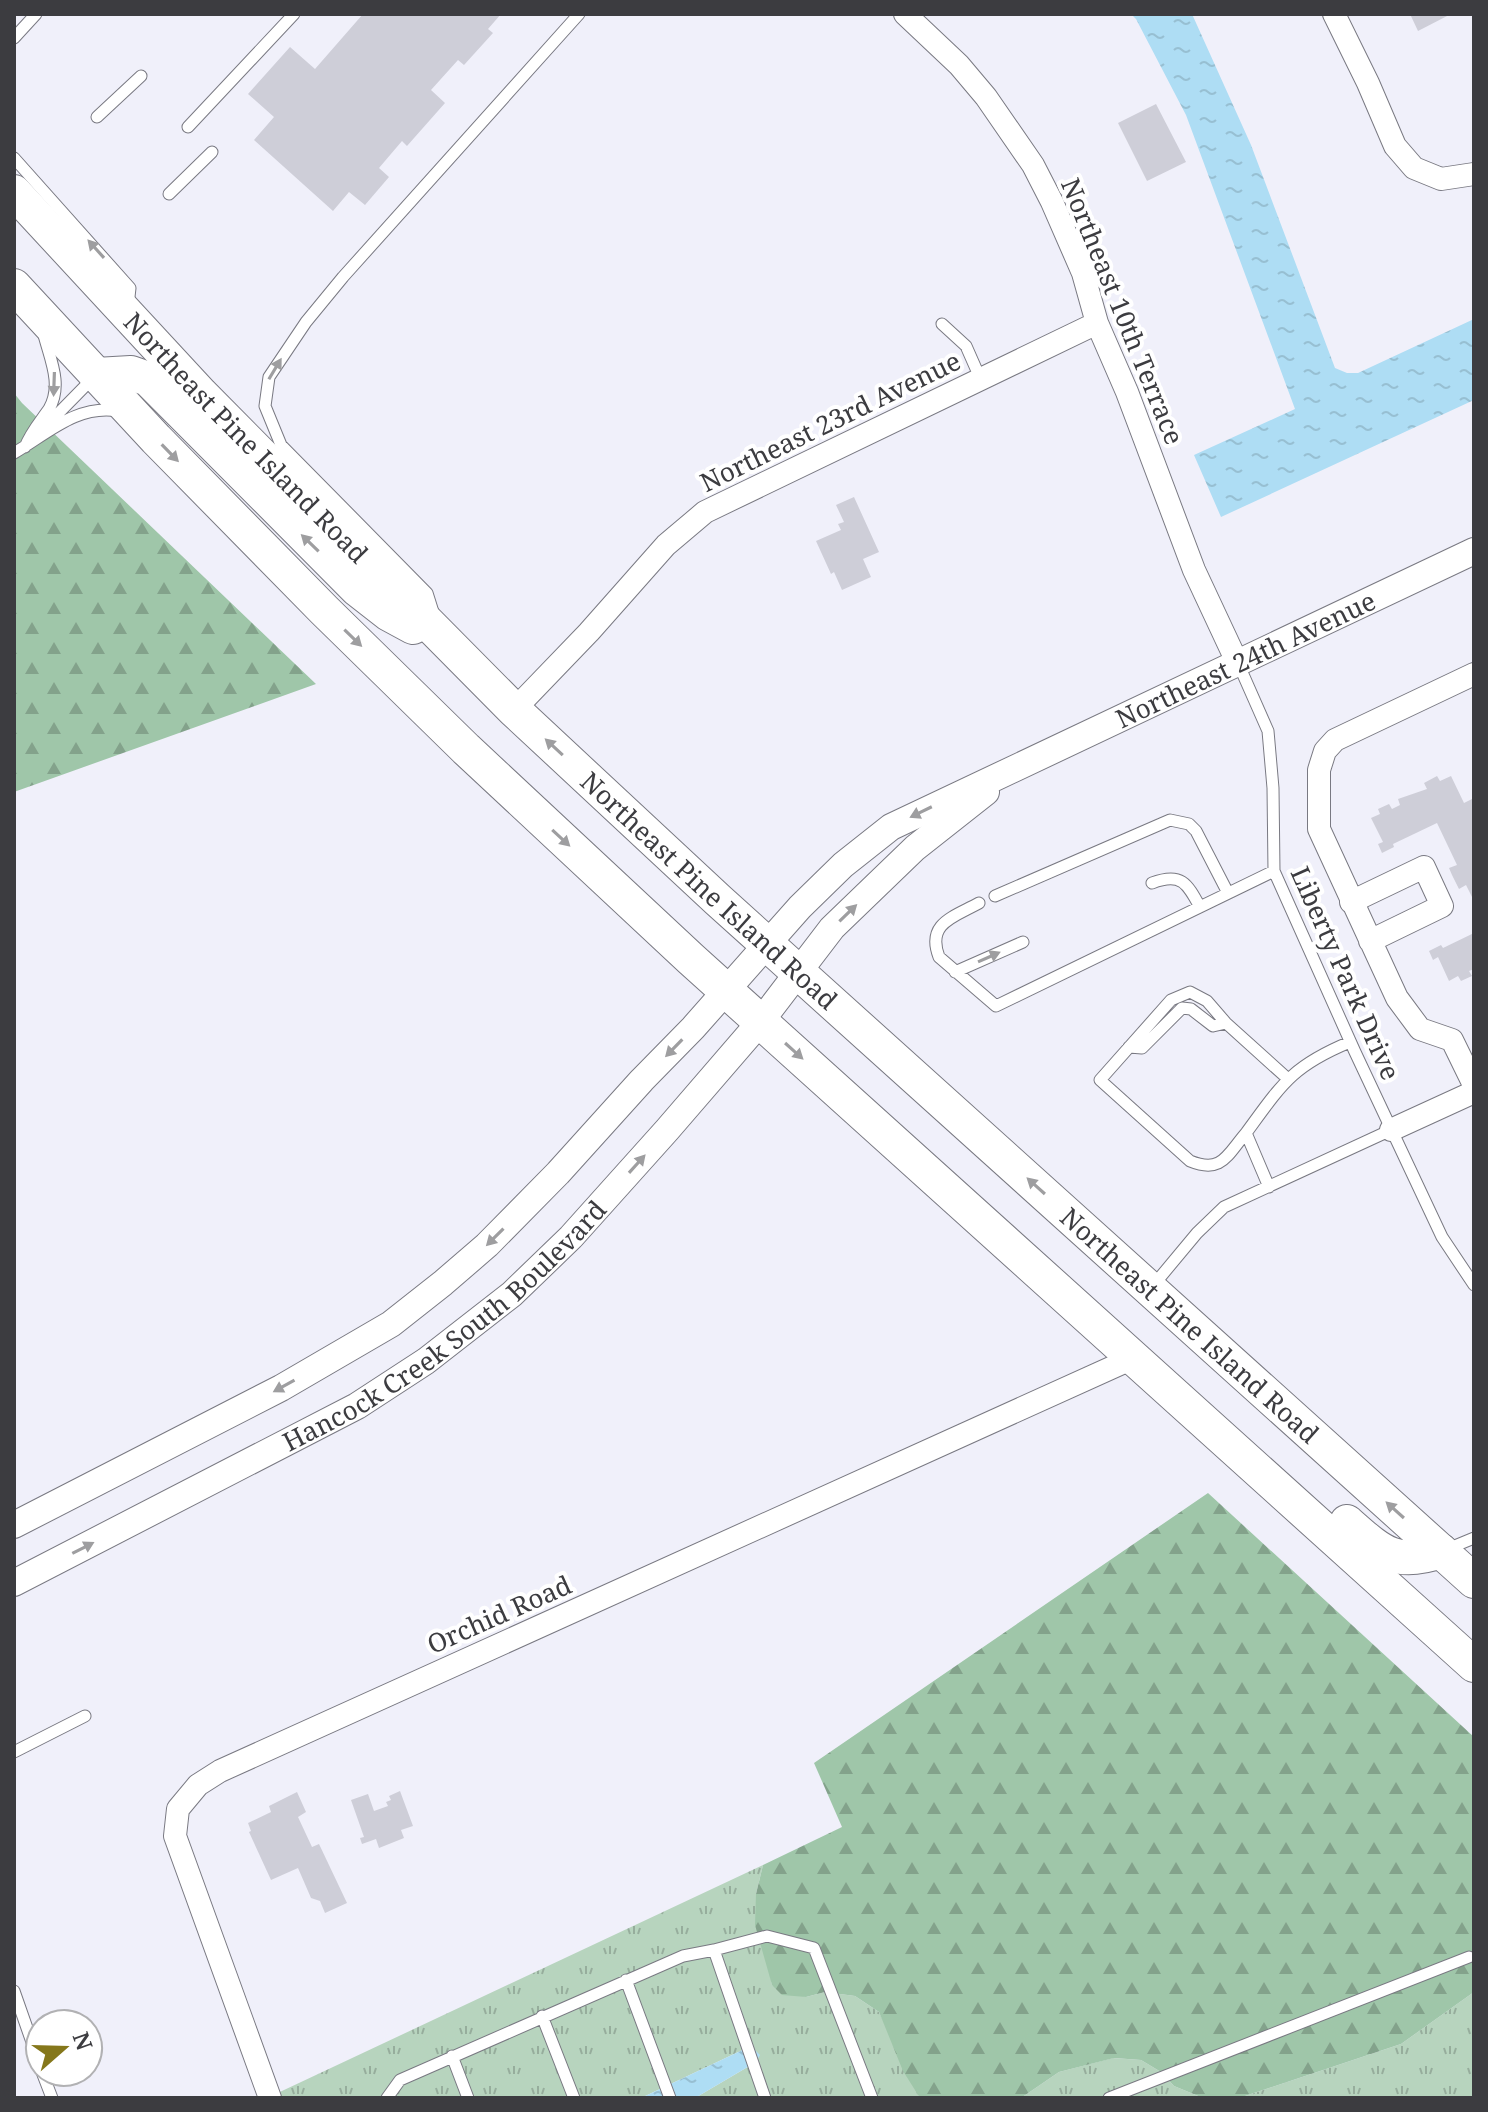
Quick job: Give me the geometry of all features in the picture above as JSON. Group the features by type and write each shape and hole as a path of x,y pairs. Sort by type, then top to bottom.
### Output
{"main road":[{"name":"Northeast Pine Island Road","path":"14,192 201,394 514,710 768,945 1474,1581"},
{"name":"Northeast Pine Island Road","path":"14,286 324,610 431,715 726,990 1474,1665"},
{"path":"96,375 131,373 148,379 357,589 389,614 420,630 440,635"},
{"name":"Northeast Pine Island Road","path":"1029,1264 1090,1293 1375,1547 1394,1558 1412,1559 1441,1551"}],"street":[{"name":"Northeast 10th Terrace","path":"905,14 959,65 986,97 1033,165 1052,202 1083,273 1097,323 1127,392 1194,570 1237,662"},
{"path":"1334,14 1395,146 1414,168 1441,179 1474,174"},
{"name":"Northeast 23rd Avenue","path":"514,710 666,545 705,512 1097,323"},
{"name":"Northeast 24th Avenue","path":"768,945 800,907 843,865 879,836 919,813 1474,551"},
{"path":"1474,674 1335,740 1325,751 1319,770 1319,829 1397,998 1420,1029 1452,1040 1474,1085"},
{"name":"Northeast 24th Avenue","path":"799,973 832,928 915,848 1017,768"},
{"path":"1351,902 1424,867 1442,906 1370,941"},
{"name":"Hancock Creek South Boulevard","path":"14,1525 281,1388 391,1324 487,1245 558,1173 768,945"},
{"name":"Hancock Creek South Boulevard","path":"14,1583 322,1426 426,1361 542,1267 667,1130 799,973"},
{"path":"1391,1130 1474,1092"},
{"name":"Orchid Road","path":"270,2098 175,1836 178,1809 198,1785 232,1766 1133,1358"}],"lane":[{"path":"14,38 36,14"},
{"path":"188,127 294,14"},
{"path":"440,635 427,593 281,445 265,406 269,377 306,322 353,265 578,14"},
{"path":"97,117 141,76"},
{"path":"169,194 212,152"},
{"path":"14,158 130,288 126,314"},
{"path":"25,447 32,430 55,396 55,368 41,315"},
{"path":"942,324 966,346 981,380"},
{"path":"25,447 96,375"},
{"path":"14,453 79,413 108,409 134,414"},
{"name":"Liberty Park Drive","path":"1237,662 1268,731 1273,788 1274,871 1442,1237 1474,1285"},
{"path":"995,896 1170,820 1189,824 1196,831 1228,893"},
{"path":"979,903 942,923 935,937 939,957 996,1006 1274,871"},
{"path":"1152,883 1164,879 1183,881 1200,907"},
{"path":"955,972 1023,942"},
{"path":"1287,1078 1226,1023 1213,1026 1191,1009 1182,1008 1142,1048 1129,1047 1100,1080 1190,1161 1206,1167 1220,1164 1287,1078 1307,1062 1350,1042"},
{"path":"1150,1289 1197,1233 1224,1207 1391,1130"},
{"path":"1246,1133 1269,1187"},
{"path":"1441,1551 1474,1538"},
{"path":"14,1752 85,1716"},
{"path":"387,2098 400,2080 626,1980 683,1956 767,1936 814,1948 872,2098"},
{"path":"714,1950 765,2098"},
{"path":"1109,2098 1472,1960"},
{"path":"626,1980 670,2098"},
{"path":"14,1991 24,2019"},
{"path":"542,2016 574,2098"},
{"path":"452,2056 468,2098"}],"green space":[{"path":"14,393 22,403 316,684 14,792"},
{"path":"1208,1493 1474,1737 1474,1992 1401,2044 1239,2098 1203,2098 1174,2086 1161,2072 1141,2060 1114,2058 1059,2072 1021,2098 920,2098 903,2071 879,2012 855,1996 825,1992 806,1997 782,1995 772,1985 755,1925 756,1894 763,1865 842,1827 814,1763"},
{"path":"763,1865 756,1894 772,1985 806,1997 825,1992 855,1996 879,2012 920,2098 695,2098 756,2062 751,2046 641,2098 267,2098"},
{"path":"1474,1992 1474,2098 1239,2098 1401,2044"},
{"path":"1113,2058 1141,2060 1161,2072 1174,2086 1203,2098 1021,2098 1059,2072"}],"water":[{"path":"1131,14 1192,14 1251,145 1335,368 1358,373 1474,319 1474,400 1221,517 1194,455 1295,409 1186,115"},
{"path":"751,2046 760,2055 756,2062 695,2098 641,2098"}],"building":[{"path":"363,14 501,14 488,29 493,33 464,65 458,60 431,90 445,103 407,146 402,141 379,168 389,177 365,205 349,192 333,211 254,140 274,117 248,94 290,47 315,69"},
{"path":"1410,14 1451,14 1418,31"},
{"path":"1156,104 1186,162 1147,181 1118,123"},
{"path":"854,497 879,552 863,559 871,577 842,590 816,541 841,530 838,524 844,522 836,505"},
{"path":"1437,776 1440,781 1451,776 1464,803 1472,799 1474,803 1474,901 1466,885 1459,889 1452,875 1449,868 1457,865 1437,823 1393,844 1394,847 1382,853 1378,844 1383,842 1371,818 1380,814 1378,809 1389,804 1392,809 1400,805 1398,799 1427,789 1424,783"},
{"path":"1474,933 1474,969 1469,971 1472,976 1461,981 1458,976 1449,981 1438,957 1433,960 1429,951 1441,945 1443,948"},
{"path":"400,1791 413,1826 401,1830 404,1838 379,1848 376,1839 362,1844 360,1838 364,1837 351,1800 368,1794 374,1811 388,1806 389,1796"},
{"path":"297,1792 306,1812 298,1817 312,1847 319,1844 347,1903 325,1913 320,1901 311,1898 298,1868 271,1880 249,1832 248,1823 271,1812 269,1806"}]}
